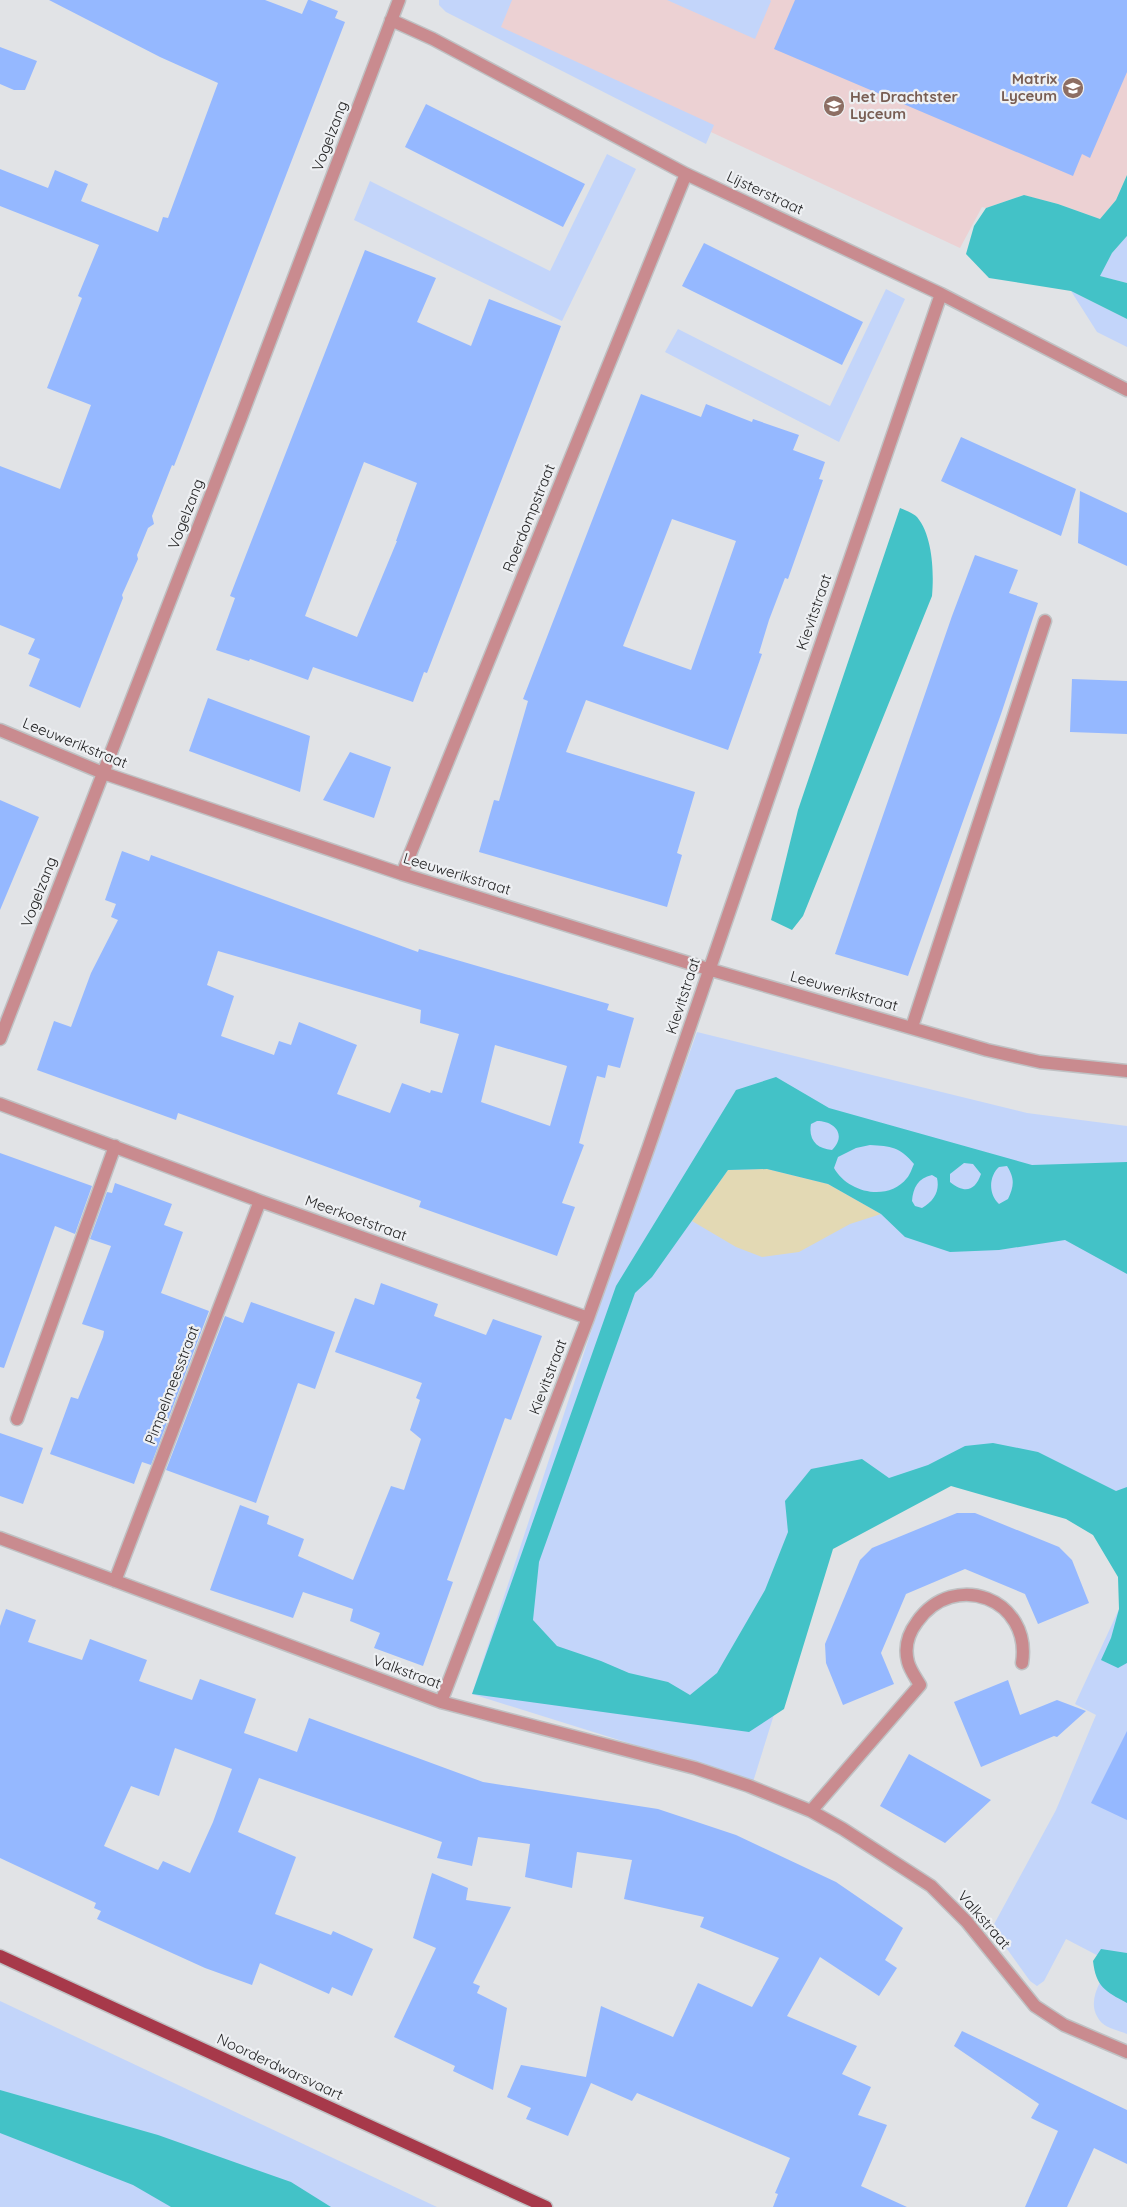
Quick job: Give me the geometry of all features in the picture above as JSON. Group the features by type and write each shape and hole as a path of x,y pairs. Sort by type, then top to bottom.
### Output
{"main road":[{"name":"Noorderdwarsvaart","path":"0,1956 546,2207"}],"street":[{"name":"Vogelzang","path":"0,1039 240,420 399,0"},
{"name":"Lijsterstraat","path":"391,20 434,39 686,174 941,294 1127,390"},
{"name":"Roerdompstraat","path":"402,874 686,174"},
{"name":"Kievitstraat","path":"440,1702 588,1318 655,1129 708,969 941,294"},
{"name":"Leeuwerikstraat","path":"912,1027 1045,621"},
{"name":"Leeuwerikstraat","path":"0,730 103,773 402,874 708,969 987,1050 1040,1062 1127,1071"},
{"name":"Meerkoetstraat","path":"0,1104 260,1201 588,1318"},
{"path":"17,1419 115,1146"},
{"name":"Pimpelmeesstraat","path":"115,1581 260,1201"},
{"name":"Valkstraat","path":"0,1538 440,1702 695,1768 749,1786 811,1811 843,1829 931,1886 967,1922 1035,2006 1064,2025 1127,2052"},
{"path":"811,1811 920,1685 908,1664 906,1648 911,1630 925,1611 940,1600 958,1595 974,1595 992,1600 1005,1609 1022,1639 1022,1663"}],"shaded area":[{"path":"439,0 512,0 501,27 714,125 706,144 446,12 439,5"},
{"name":"Het Drachtster Lyceum","path":"441,0 1127,0 1127,175 1116,200 1100,219 1058,204 1023,195 986,208 982,207 960,248 449,10"},
{"path":"667,0 770,0 771,1 755,39"},
{"path":"607,154 636,169 562,321 354,220 370,181 550,271"},
{"path":"1127,236 1127,283 1099,276 1112,253"},
{"path":"886,289 905,299 839,442 665,352 678,329 830,406"},
{"path":"1071,291 1127,319 1127,347 1097,332"},
{"path":"697,1032 1027,1113 1127,1126 1127,1545 1058,1508 949,1480 828,1541 753,1782 472,1694 605,1289"},
{"path":"1127,1592 1127,2034 1104,2025 1094,2008 1096,1992 1110,1962 1066,1939 1044,1981 1037,1986 1030,1981 992,1928 1056,1810 1096,1715 1075,1704"},
{"path":"0,2001 437,2207 0,2207"}],"sand":[{"path":"767,1169 828,1184 881,1214 850,1224 799,1252 762,1257 736,1247 692,1221 728,1170"}],"water":[{"path":"1127,175 1127,236 1112,253 1100,276 1127,283 1127,319 1071,291 989,278 966,254 974,226 986,208 1024,195 1058,204 1100,219 1116,200"},
{"path":"900,508 917,517 926,534 931,555 932,596 803,916 792,930 771,920 798,810"},
{"path":"776,1077 829,1108 1032,1165 1127,1162 1127,1274 1065,1240 999,1250 950,1252 905,1237 881,1214 828,1184 767,1169 728,1170 652,1277 635,1293 539,1562 533,1620 557,1646 629,1673 668,1682 690,1695 717,1673 765,1590 788,1532 785,1501 811,1469 862,1459 889,1478 928,1465 965,1446 993,1443 1038,1452 1116,1491 1127,1487 1127,1663 1118,1668 1101,1660 1111,1638 1119,1609 1118,1577 1093,1535 1066,1519 951,1486 833,1549 784,1709 749,1732 472,1694 616,1286 736,1090","holes":["817,1121 834,1126 839,1134 839,1139 832,1150 822,1148 815,1143 811,1135 811,1124","870,1145 895,1148 914,1164 908,1177 890,1190 879,1192 858,1188 840,1177 834,1168 838,1157 856,1148","964,1163 973,1164 981,1174 976,1184 969,1189 955,1186 950,1182 950,1174","1007,1166 1012,1179 1012,1190 1008,1199 999,1204 995,1200 991,1185 999,1167","932,1175 937,1178 938,1187 933,1199 922,1208 915,1206 912,1201 915,1188 923,1178"]},
{"path":"1101,1949 1127,1953 1127,2003 1107,1991 1096,1977 1093,1961"},
{"path":"0,2090 158,2135 291,2182 331,2207 171,2207 133,2185 0,2133"}],"building":[{"path":"49,0 265,0 302,14 308,0 310,0 338,11 335,18 345,22 174,466 172,465 152,516 154,524 148,528 137,555 138,559 122,595 123,598 80,708 29,686 40,659 28,654 35,639 0,625 0,466 60,489 91,405 47,388 82,298 78,296 99,245 0,206 0,169 48,188 55,170 88,184 81,201 158,232 163,217 168,218 218,83 160,57"},
{"path":"795,0 1127,0 1127,72 1090,158 1082,154 1073,176 774,49"},
{"path":"0,47 37,61 25,90 14,90 0,84"},
{"path":"426,104 585,184 563,227 405,147"},
{"path":"704,243 863,322 842,365 682,286"},
{"path":"365,250 436,278 417,322 471,346 489,299 561,326 427,673 424,672 413,702 313,667 308,680 250,659 249,661 216,650 235,598 230,596","holes":["364,462 417,483 397,541 357,637 305,616"]},
{"path":"641,394 701,417 706,404 752,422 753,419 799,435 793,450 825,462 819,479 823,480 788,579 785,578 769,620 759,653 762,654 728,750 586,700 566,752 695,792 677,853 682,855 667,907 479,852 494,800 499,801 528,701 523,699","holes":["672,519 736,541 691,670 623,646"]},
{"path":"961,437 1076,489 1061,536 941,481"},
{"path":"1080,491 1127,513 1127,566 1078,543"},
{"path":"975,555 1018,570 1009,593 1038,603 1001,714 908,976 835,954 952,616"},
{"path":"1072,679 1127,681 1127,734 1070,732"},
{"path":"208,698 310,736 300,792 189,751"},
{"path":"350,752 391,767 374,818 323,800"},
{"path":"0,800 39,817 0,910"},
{"path":"122,851 149,861 151,855 418,952 419,949 609,1004 607,1010 634,1018 620,1068 608,1065 605,1078 597,1076 579,1143 584,1145 562,1203 575,1207 557,1256 419,1207 421,1201 178,1113 176,1120 37,1070 54,1021 71,1027 91,973 118,920 111,917 116,904 105,900","holes":["218,951 421,1010 420,1023 459,1034 442,1093 431,1090 430,1093 402,1083 390,1113 337,1094 357,1045 299,1022 291,1045 279,1041 274,1055 221,1036 234,996 207,985","495,1045 567,1066 550,1126 481,1102"]},
{"path":"0,1153 92,1186 75,1234 55,1226 4,1368 0,1367"},
{"path":"115,1183 172,1204 164,1225 183,1232 161,1293 209,1311 151,1465 142,1462 134,1484 50,1454 71,1397 78,1399 103,1337 104,1331 82,1324 111,1246 90,1239 107,1192 112,1193"},
{"path":"381,1283 438,1304 434,1316 486,1335 493,1319 542,1336 511,1420 505,1418 447,1580 453,1582 423,1666 374,1648 380,1633 350,1621 353,1609 303,1592 293,1618 210,1590 240,1505 269,1516 267,1524 304,1539 298,1556 353,1580 391,1486 404,1490 421,1439 410,1430 420,1400 416,1398 422,1383 335,1352 355,1298 374,1305"},
{"path":"251,1302 335,1332 315,1389 298,1383 256,1503 166,1470 225,1316 243,1323"},
{"path":"0,1433 43,1448 23,1504 0,1496"},
{"path":"957,1513 975,1513 1059,1547 1072,1560 1089,1603 1038,1624 1025,1594 965,1569 906,1594 881,1653 894,1684 843,1705 826,1663 825,1644 860,1560 872,1548"},
{"path":"6,1609 36,1620 28,1642 82,1660 90,1639 147,1660 139,1681 192,1700 200,1679 256,1699 244,1733 297,1752 309,1718 483,1782 658,1809 736,1835 836,1882 903,1928 885,1960 897,1968 879,1996 820,1957 787,2016 857,2046 842,2074 871,2087 858,2115 887,2125 861,2186 907,2207 773,2207 778,2194 775,2193 790,2158 637,2093 632,2101 591,2083 568,2136 526,2119 531,2108 507,2097 521,2065 586,2077 601,2006 673,2037 698,1983 752,2007 779,1958 700,1927 704,1917 624,1899 632,1860 577,1852 572,1888 525,1877 530,1844 478,1837 472,1866 437,1858 442,1842 259,1778 238,1832 296,1857 275,1914 331,1935 333,1931 373,1949 352,1996 332,1987 329,1994 260,1963 252,1985 205,1968 97,1919 101,1911 94,1908 96,1903 0,1858 0,1626","holes":["175,1748 232,1769 213,1822 190,1873 163,1861 158,1870 104,1846 131,1786 159,1796"]},
{"path":"1008,1680 1020,1715 1057,1700 1086,1711 1057,1737 1054,1736 981,1767 954,1702"},
{"path":"1127,1731 1127,1820 1091,1803"},
{"path":"909,1754 991,1800 945,1843 880,1806"},
{"path":"432,1873 468,1888 466,1900 511,1907 473,1983 480,1986 477,1993 507,2008 493,2090 453,2071 455,2066 394,2037 436,1948 413,1938"},
{"path":"962,2031 1127,2110 1127,2164 1094,2148 1067,2207 1025,2207 1058,2131 1031,2118 1039,2104 954,2046"}],"place":[{"name":"Matrix Lyceum","path":"1073,88"},
{"name":"Het Drachtster Lyceum","path":"834,106"}]}
